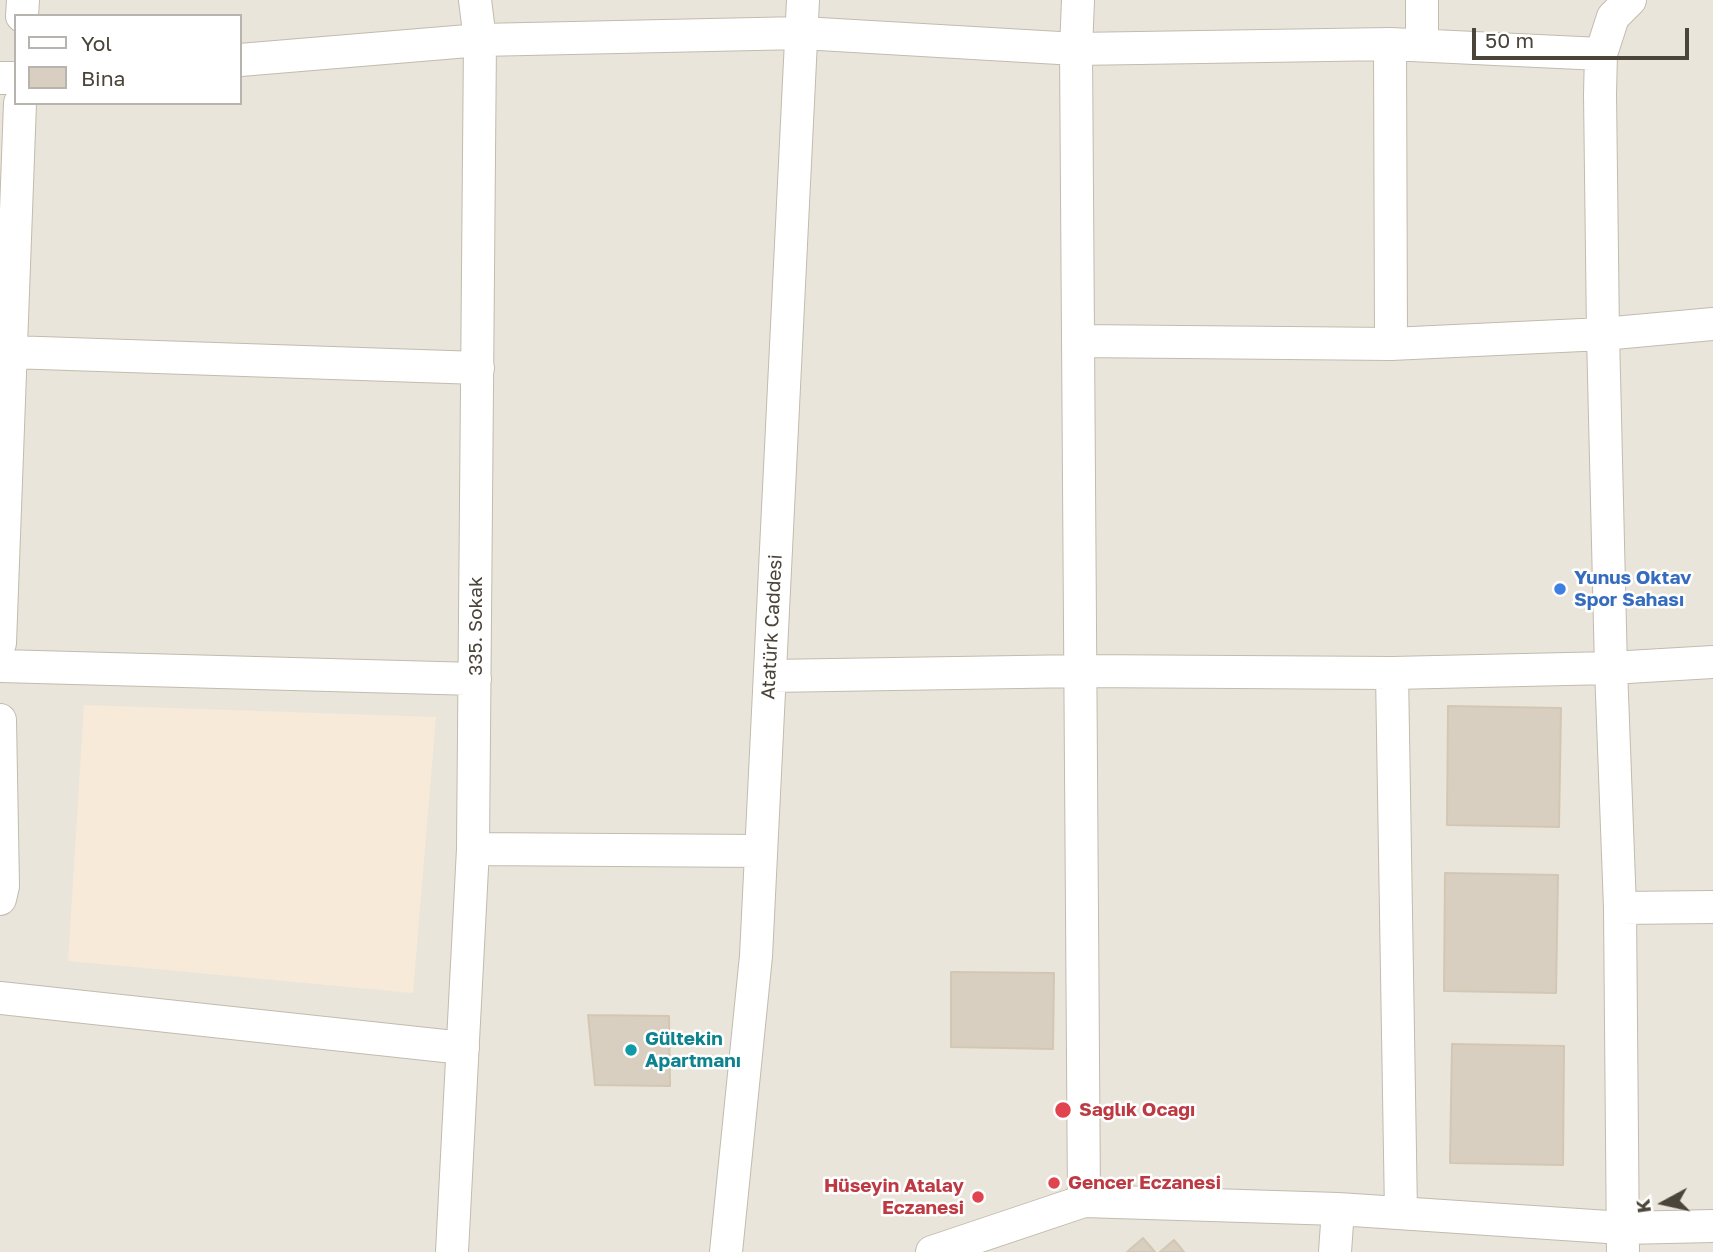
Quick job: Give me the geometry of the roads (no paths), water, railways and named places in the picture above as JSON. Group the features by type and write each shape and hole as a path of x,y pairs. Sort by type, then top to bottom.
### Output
{"street":[{"name":"335. Sokak","path":"452,1252 473,849 480,40 475,0"},
{"name":"Atatürk Caddesi","path":"726,1252 756,956 803,0"},
{"path":"1078,0 1076,49 1084,1201"},
{"path":"1422,0 1422,46"},
{"path":"1623,1240 1620,908 1603,334 1601,54 1613,17 1630,0"},
{"path":"242,60 480,40 802,33 1076,49 1390,44 1601,54"},
{"path":"1390,44 1391,344"},
{"path":"0,643 20,105"},
{"path":"1079,341 1391,344 1603,334 1713,324"},
{"path":"11,352 478,368"},
{"path":"770,676 1081,671 1392,673 1611,668 1713,662"},
{"path":"0,666 475,679"},
{"path":"1392,673 1401,1213"},
{"path":"0,720 1,890"},
{"path":"473,849 761,851"},
{"path":"1620,908 1713,907"},
{"path":"0,998 463,1048"},
{"path":"932,1252 965,1247 1084,1201 1401,1213 1623,1240 1713,1226"},
{"path":"1335,1252 1338,1209"}],"place":[{"name":"Yunus Oktav Spor Sahası","path":"1560,589"},
{"name":"Gültekin Apartmanı","path":"631,1050"},
{"name":"Sağlık Ocağı","path":"1063,1110"},
{"name":"Gencer Eczanesi","path":"1054,1183"},
{"name":"Hüseyin Atalay Eczanesi","path":"978,1197"}]}
